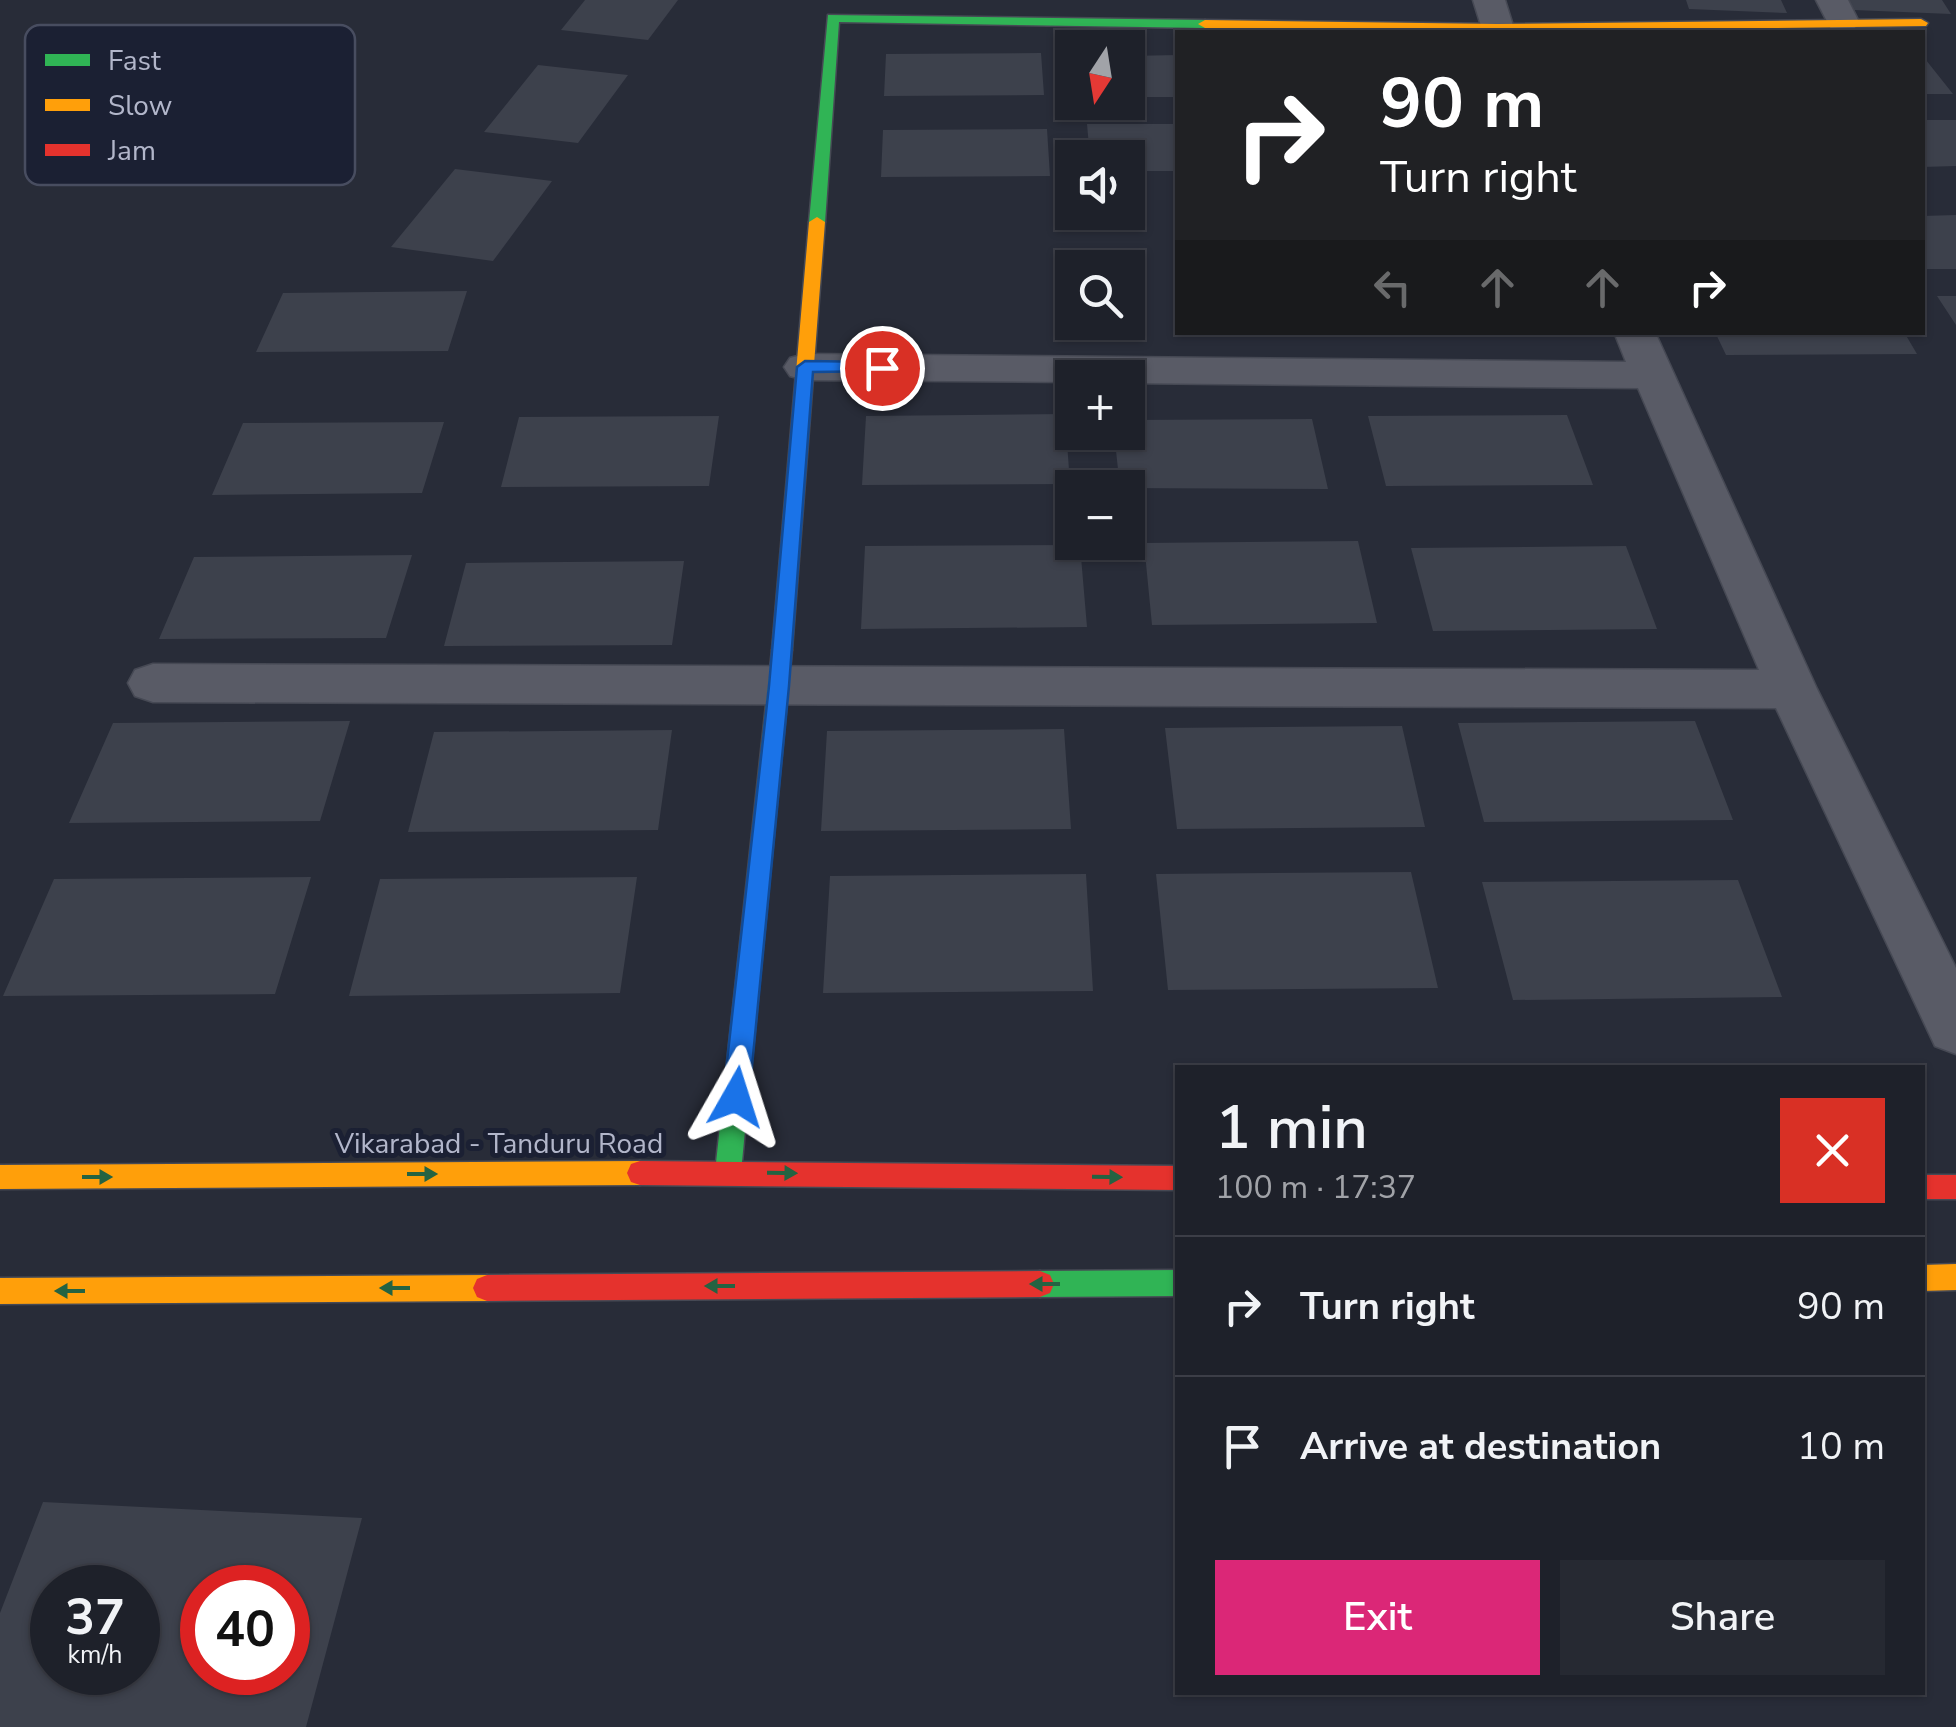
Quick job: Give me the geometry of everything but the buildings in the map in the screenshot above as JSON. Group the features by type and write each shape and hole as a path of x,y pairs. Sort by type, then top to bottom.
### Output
{"street":[{"path":"728,1172 779,686 833,18 1495,20 1838,12 1921,23"},
{"path":"805,367 1643,354 1792,689 1956,1028"},
{"path":"154,684 1792,689"},
{"name":"Vikarabad - Tanduru Road","path":"0,1177 728,1172 1175,1178"},
{"path":"1925,1187 1956,1188"},
{"path":"1925,1278 1956,1277"},
{"path":"0,1291 1175,1283"}],"traffic: fast":[{"path":"817,222 833,18 1205,24"},
{"path":"728,1172 782,650"},
{"path":"1040,1284 1175,1283"}],"traffic: slow":[{"path":"1205,24 1497,28 1921,23"},
{"path":"782,650 817,222"},
{"path":"0,1177 640,1173"},
{"path":"1925,1278 1956,1277"},
{"path":"0,1291 487,1288"}],"traffic: jam":[{"path":"640,1173 1175,1178"},
{"path":"1925,1187 1956,1187"},
{"path":"487,1288 1040,1284"}],"route":[{"path":"736,1097 779,686 805,367 882,368"}]}
